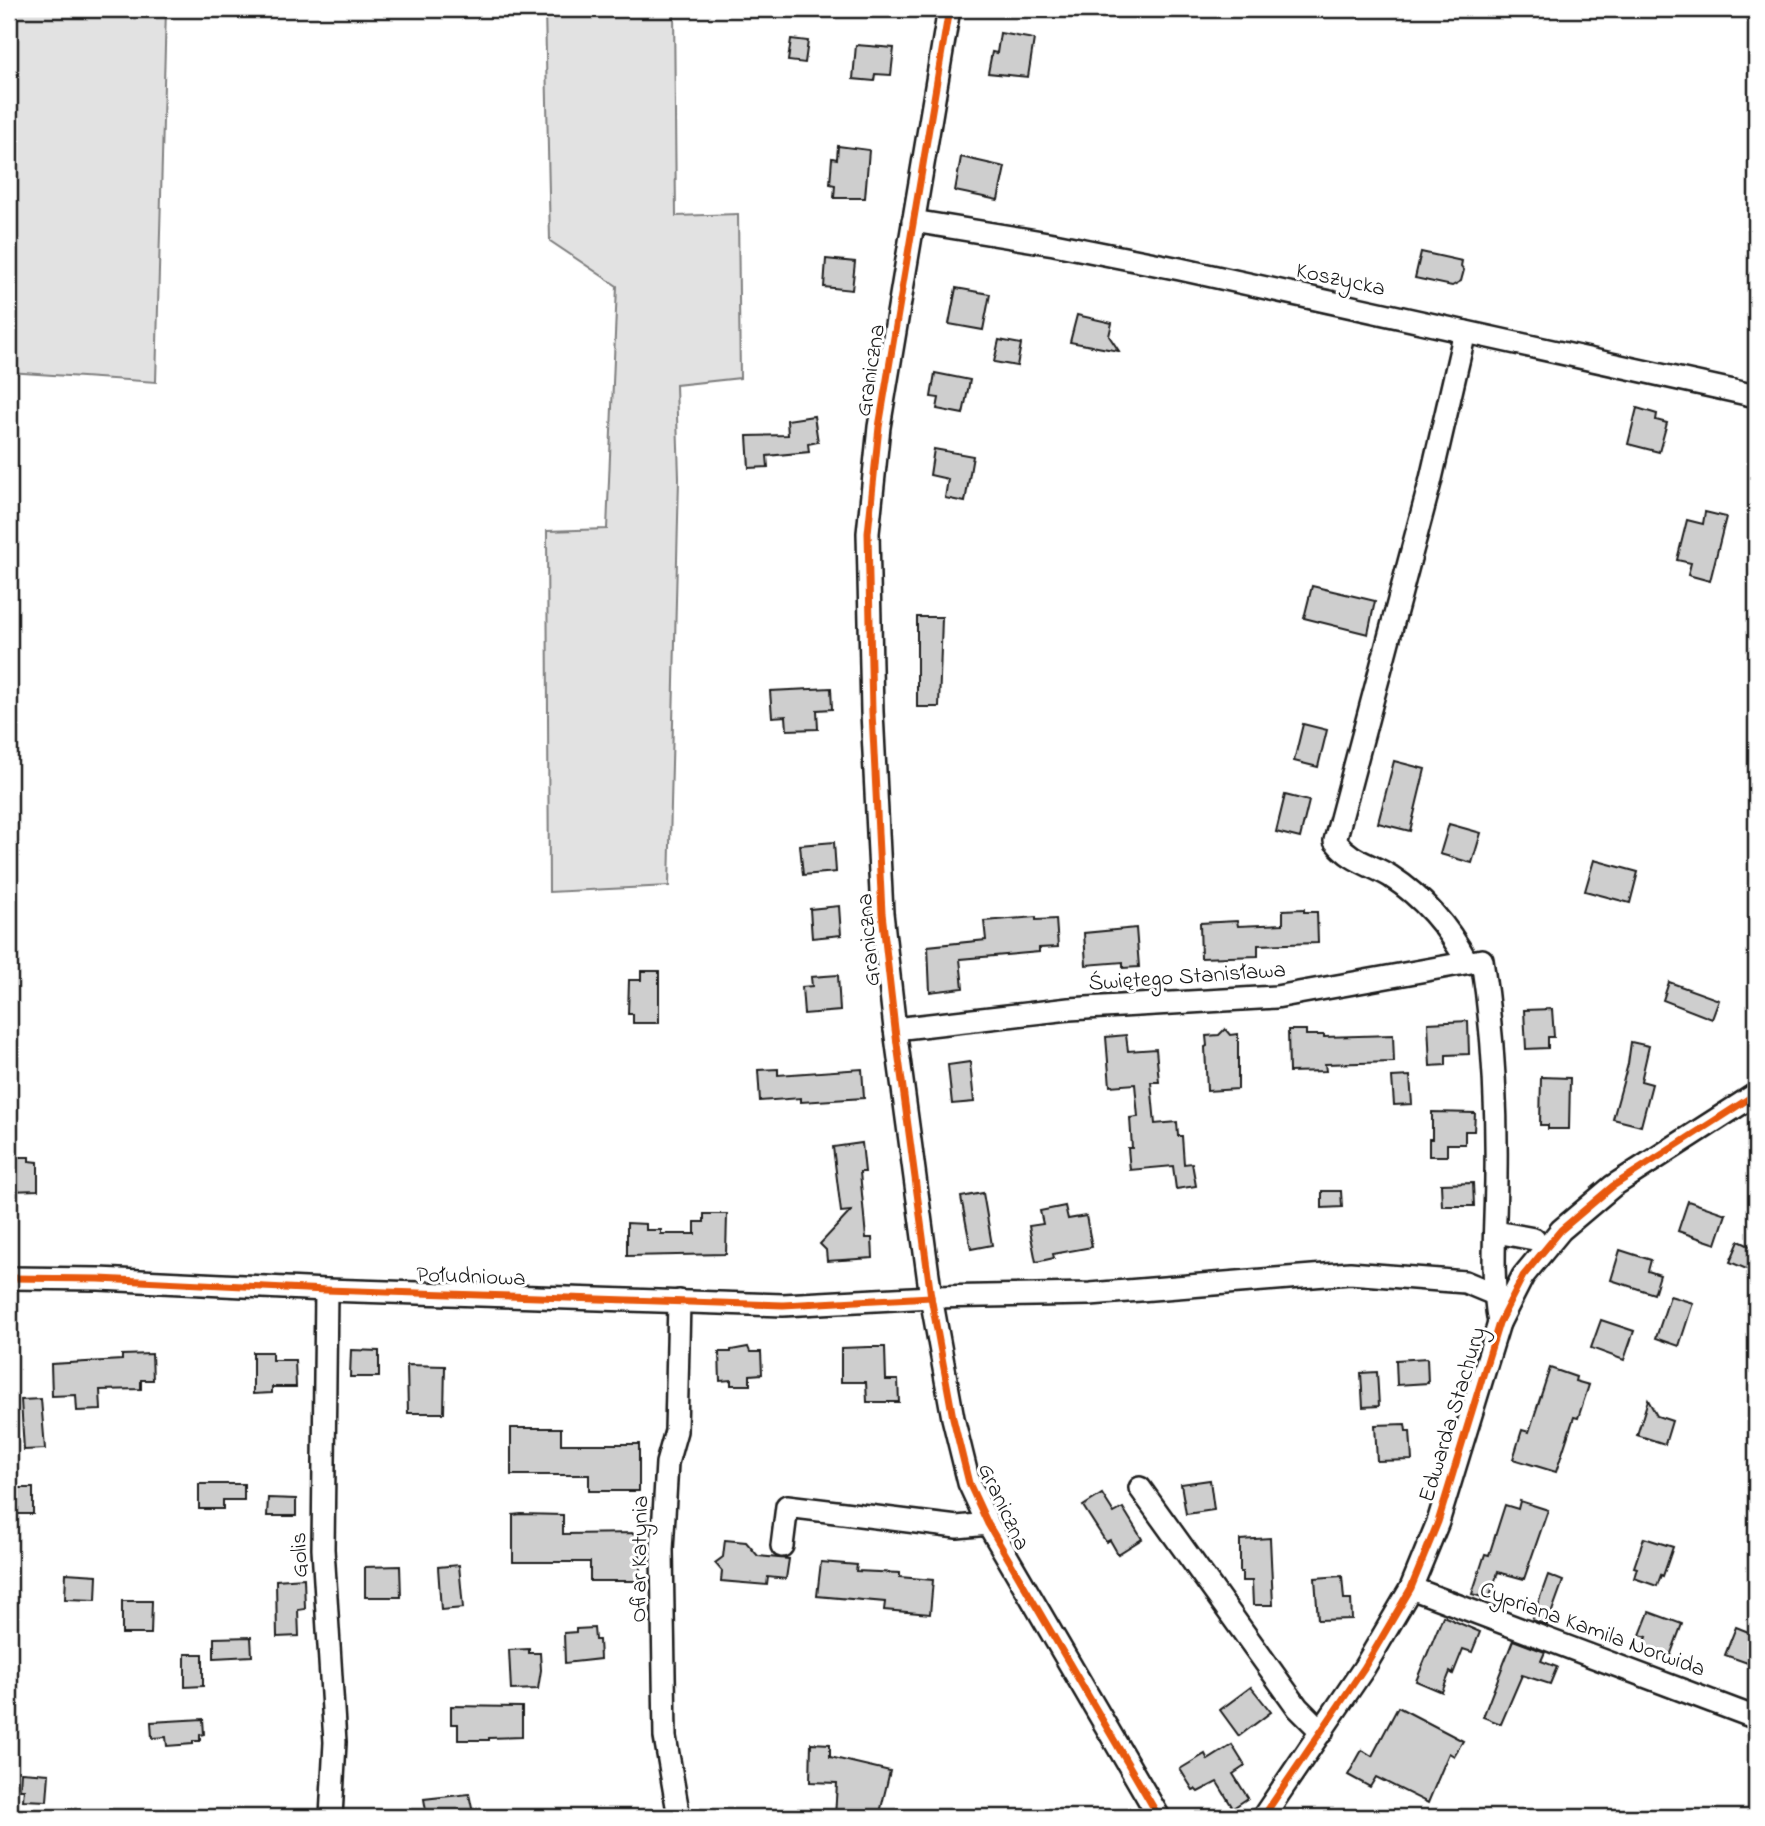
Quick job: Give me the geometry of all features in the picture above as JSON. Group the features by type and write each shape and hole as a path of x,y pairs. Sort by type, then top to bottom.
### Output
{"street":[{"name":"Graniczna","path":"949,9 880,412 868,533 872,712 882,913 895,1029 932,1297 953,1418 969,1483 988,1524 1159,1817"},
{"name":"Koszycka","path":"913,221 1054,244 1756,396"},
{"path":"1465,332 1430,483 1335,841 1347,855 1388,875 1421,898 1474,961 1491,1020 1496,1156 1494,1294 1499,1323"},
{"name":"Świętego Stanisława","path":"895,1029 1069,1010 1276,997 1474,961"},
{"name":"Edwarda Stachury","path":"1263,1817 1364,1668 1411,1588 1438,1522 1499,1323 1522,1276 1561,1230 1613,1186 1756,1094"},
{"path":"1496,1231 1534,1239"},
{"name":"Południowa","path":"9,1278 99,1279 783,1306 932,1297 1090,1294 1350,1273 1465,1282 1494,1294"},
{"name":"Golis","path":"326,1290 323,1536 335,1742 331,1817"},
{"name":"Ofiar Katynia","path":"679,1301 676,1431 667,1463 663,1550 665,1737 679,1817"},
{"path":"1140,1488 1297,1708 1322,1732"},
{"path":"782,1546 787,1506 957,1527 988,1524"},
{"name":"Cypriana Kamila Norwida","path":"1411,1588 1756,1718"}],"shaded area":[{"path":"9,9 166,9 156,382 9,372"},
{"path":"545,9 674,9 676,216 738,214 740,378 676,385 679,478 669,886 549,892 547,531 607,529 617,286 550,241"}],"building":[{"path":"1000,33 1034,39 1028,77 988,73 992,52 997,53"},
{"path":"791,39 808,41 805,63 788,61"},
{"path":"856,45 894,48 891,75 875,74 874,81 853,79"},
{"path":"838,146 869,150 865,198 834,198 835,185 830,184 832,158 837,159"},
{"path":"961,157 1005,167 998,200 955,191"},
{"path":"1421,252 1462,261 1464,270 1461,281 1452,286 1415,278"},
{"path":"826,259 855,262 852,290 824,287"},
{"path":"956,288 990,294 983,330 949,324"},
{"path":"1077,315 1112,323 1109,336 1119,351 1070,342"},
{"path":"999,340 1021,344 1017,366 994,362"},
{"path":"935,373 970,380 963,414 937,409 939,398 931,397"},
{"path":"1637,408 1657,414 1656,420 1667,423 1659,452 1628,444"},
{"path":"814,416 818,442 808,444 809,452 767,456 768,467 749,468 747,436 788,435 787,420"},
{"path":"934,449 973,456 965,502 945,498 948,479 930,475"},
{"path":"1705,512 1726,517 1710,581 1688,575 1691,563 1677,560 1687,520 1703,524"},
{"path":"1312,586 1375,601 1368,634 1304,618"},
{"path":"917,617 942,617 939,707 917,707"},
{"path":"831,688 832,709 817,710 818,729 787,730 786,716 772,717 770,691"},
{"path":"1303,724 1327,730 1318,767 1294,761"},
{"path":"1394,761 1425,769 1410,831 1378,823"},
{"path":"1285,795 1309,801 1300,838 1276,832"},
{"path":"1449,824 1481,833 1472,863 1440,854"},
{"path":"834,842 836,872 803,875 800,845"},
{"path":"1594,860 1638,872 1630,903 1585,891"},
{"path":"839,906 841,935 812,938 810,909"},
{"path":"1304,909 1304,912 1317,912 1318,943 1258,945 1258,956 1201,958 1200,923 1237,921 1238,926 1283,924 1283,910"},
{"path":"1036,917 1036,920 1056,919 1058,947 1039,948 1039,952 960,959 963,988 930,992 928,946 986,940 984,921"},
{"path":"1136,928 1139,967 1123,968 1123,962 1086,965 1084,933"},
{"path":"641,971 659,971 659,1023 633,1023 633,1014 628,1014 629,980 641,980"},
{"path":"838,975 840,1011 804,1014 802,987 812,986 811,977"},
{"path":"1669,982 1719,1000 1712,1019 1663,1000"},
{"path":"1552,1009 1554,1037 1548,1037 1548,1048 1526,1049 1524,1010"},
{"path":"1468,1021 1469,1054 1446,1055 1446,1065 1430,1066 1428,1023"},
{"path":"1225,1029 1230,1035 1238,1034 1238,1089 1207,1091 1206,1036 1219,1035"},
{"path":"1288,1030 1306,1030 1306,1035 1324,1037 1393,1035 1394,1062 1325,1064 1326,1071 1289,1072"},
{"path":"1126,1035 1128,1051 1156,1049 1159,1082 1151,1082 1155,1124 1177,1122 1178,1136 1182,1136 1184,1164 1192,1163 1196,1186 1176,1189 1173,1166 1130,1170 1130,1118 1138,1117 1135,1084 1110,1086 1106,1037"},
{"path":"1631,1042 1649,1046 1641,1081 1652,1084 1641,1126 1613,1119"},
{"path":"970,1062 974,1102 952,1104 948,1065"},
{"path":"778,1069 778,1075 862,1069 864,1098 801,1102 801,1098 760,1101 758,1070"},
{"path":"1410,1076 1412,1104 1394,1105 1392,1077"},
{"path":"1541,1077 1570,1078 1569,1129 1548,1129 1548,1125 1540,1125"},
{"path":"1432,1112 1475,1113 1474,1131 1465,1131 1465,1144 1447,1144 1447,1156 1429,1156"},
{"path":"862,1143 865,1172 860,1172 866,1238 872,1238 873,1258 827,1261 826,1250 820,1244 851,1211 841,1212 833,1147"},
{"path":"9,1157 29,1157 29,1161 38,1162 38,1190 9,1191"},
{"path":"1473,1183 1474,1206 1442,1206 1441,1184"},
{"path":"1322,1191 1341,1191 1342,1207 1322,1208"},
{"path":"983,1193 992,1245 971,1249 961,1197"},
{"path":"1688,1201 1726,1214 1716,1244 1678,1231"},
{"path":"1065,1206 1068,1219 1086,1216 1092,1247 1053,1254 1054,1258 1036,1262 1029,1226 1043,1224 1040,1211"},
{"path":"704,1214 727,1214 726,1254 627,1256 627,1223 646,1224 646,1230 661,1230 661,1234 695,1234 695,1222 704,1222"},
{"path":"1739,1241 1756,1249 1756,1273 1730,1262"},
{"path":"1620,1250 1651,1260 1648,1271 1660,1275 1654,1294 1611,1280"},
{"path":"1670,1296 1693,1303 1679,1346 1656,1338"},
{"path":"1601,1320 1634,1331 1624,1360 1591,1348"},
{"path":"748,1347 750,1352 761,1352 762,1374 750,1375 750,1385 731,1385 731,1380 720,1381 719,1352"},
{"path":"885,1347 886,1380 898,1380 899,1402 867,1402 866,1382 841,1382 841,1348"},
{"path":"351,1350 379,1351 379,1377 350,1377"},
{"path":"253,1352 272,1352 272,1360 295,1360 296,1387 272,1387 272,1393 253,1394"},
{"path":"152,1354 153,1380 141,1380 141,1389 100,1390 101,1410 77,1411 76,1395 52,1396 51,1364 122,1360 122,1355"},
{"path":"1427,1358 1428,1383 1397,1385 1396,1360"},
{"path":"407,1365 445,1366 444,1413 408,1413"},
{"path":"1550,1368 1576,1377 1575,1381 1589,1385 1578,1418 1574,1417 1556,1472 1513,1459 1522,1430 1529,1432"},
{"path":"1377,1372 1379,1406 1363,1407 1361,1373"},
{"path":"41,1399 45,1449 24,1450 21,1400"},
{"path":"1648,1400 1657,1416 1672,1421 1665,1444 1637,1435"},
{"path":"1405,1424 1406,1431 1410,1431 1412,1460 1377,1461 1375,1425"},
{"path":"511,1428 561,1428 561,1444 639,1444 639,1491 589,1491 589,1475 511,1475"},
{"path":"1210,1480 1214,1510 1186,1514 1181,1484"},
{"path":"199,1484 244,1484 244,1500 223,1500 223,1509 199,1509"},
{"path":"9,1488 33,1488 33,1514 9,1514"},
{"path":"1102,1494 1114,1513 1123,1508 1142,1539 1118,1554 1110,1540 1106,1542 1083,1506"},
{"path":"268,1498 296,1499 296,1516 267,1516"},
{"path":"1520,1501 1548,1510 1524,1579 1498,1572 1489,1599 1472,1594 1485,1554 1489,1555 1505,1505 1518,1509"},
{"path":"513,1515 563,1515 563,1534 640,1533 640,1581 590,1581 590,1562 513,1562"},
{"path":"1270,1538 1273,1605 1253,1605 1252,1581 1242,1581 1240,1572 1240,1540"},
{"path":"1644,1538 1673,1547 1657,1586 1634,1578 1637,1568 1634,1567"},
{"path":"725,1540 746,1542 758,1556 789,1559 786,1579 768,1577 767,1585 721,1581 722,1571 715,1563 723,1557"},
{"path":"821,1562 857,1565 856,1571 900,1573 900,1577 933,1580 930,1614 884,1610 885,1602 817,1596"},
{"path":"459,1565 463,1608 441,1610 438,1567"},
{"path":"400,1566 401,1597 365,1597 365,1567"},
{"path":"66,1573 97,1575 96,1600 65,1599"},
{"path":"1548,1575 1563,1581 1547,1625 1532,1620"},
{"path":"1342,1576 1344,1599 1351,1599 1352,1619 1318,1620 1315,1578"},
{"path":"304,1578 305,1609 298,1610 299,1636 277,1637 276,1580"},
{"path":"122,1601 152,1601 151,1634 122,1634"},
{"path":"1649,1612 1682,1624 1670,1656 1643,1647 1647,1637 1640,1635"},
{"path":"1443,1616 1480,1632 1472,1652 1463,1649 1442,1692 1416,1681"},
{"path":"1736,1627 1756,1635 1756,1666 1725,1655"},
{"path":"594,1628 595,1640 599,1640 600,1659 565,1663 564,1633"},
{"path":"251,1637 252,1656 214,1658 214,1638"},
{"path":"1513,1640 1545,1652 1541,1661 1557,1667 1550,1684 1522,1675 1501,1724 1483,1717"},
{"path":"529,1649 529,1653 540,1653 538,1689 511,1690 509,1650"},
{"path":"185,1654 203,1654 203,1686 185,1687"},
{"path":"1251,1687 1271,1712 1239,1736 1220,1710"},
{"path":"451,1706 522,1707 522,1737 458,1740 458,1724 451,1724"},
{"path":"1398,1707 1463,1741 1454,1756 1449,1753 1428,1803 1376,1777 1370,1787 1348,1775 1362,1750 1372,1756"},
{"path":"203,1719 204,1734 200,1735 200,1741 193,1741 193,1744 167,1746 166,1737 152,1738 151,1722"},
{"path":"811,1743 830,1744 830,1757 890,1771 879,1817 835,1817 837,1783 810,1782"},
{"path":"1232,1745 1245,1766 1233,1774 1248,1798 1233,1808 1217,1782 1198,1792 1193,1790 1180,1769 1205,1754 1208,1760"},
{"path":"21,1772 49,1774 47,1801 23,1800 24,1789 20,1789"},
{"path":"469,1794 473,1813 427,1817 424,1799"}],"cycle path":[{"path":"949,9 879,427 868,533 872,712 882,913 895,1029 931,1297 953,1418 969,1483 988,1524 1159,1817"},
{"path":"1263,1817 1364,1668 1411,1588 1438,1522 1499,1323 1523,1276 1561,1230 1613,1186 1756,1094"},
{"path":"9,1278 99,1279 326,1290 783,1305 931,1297"}]}
